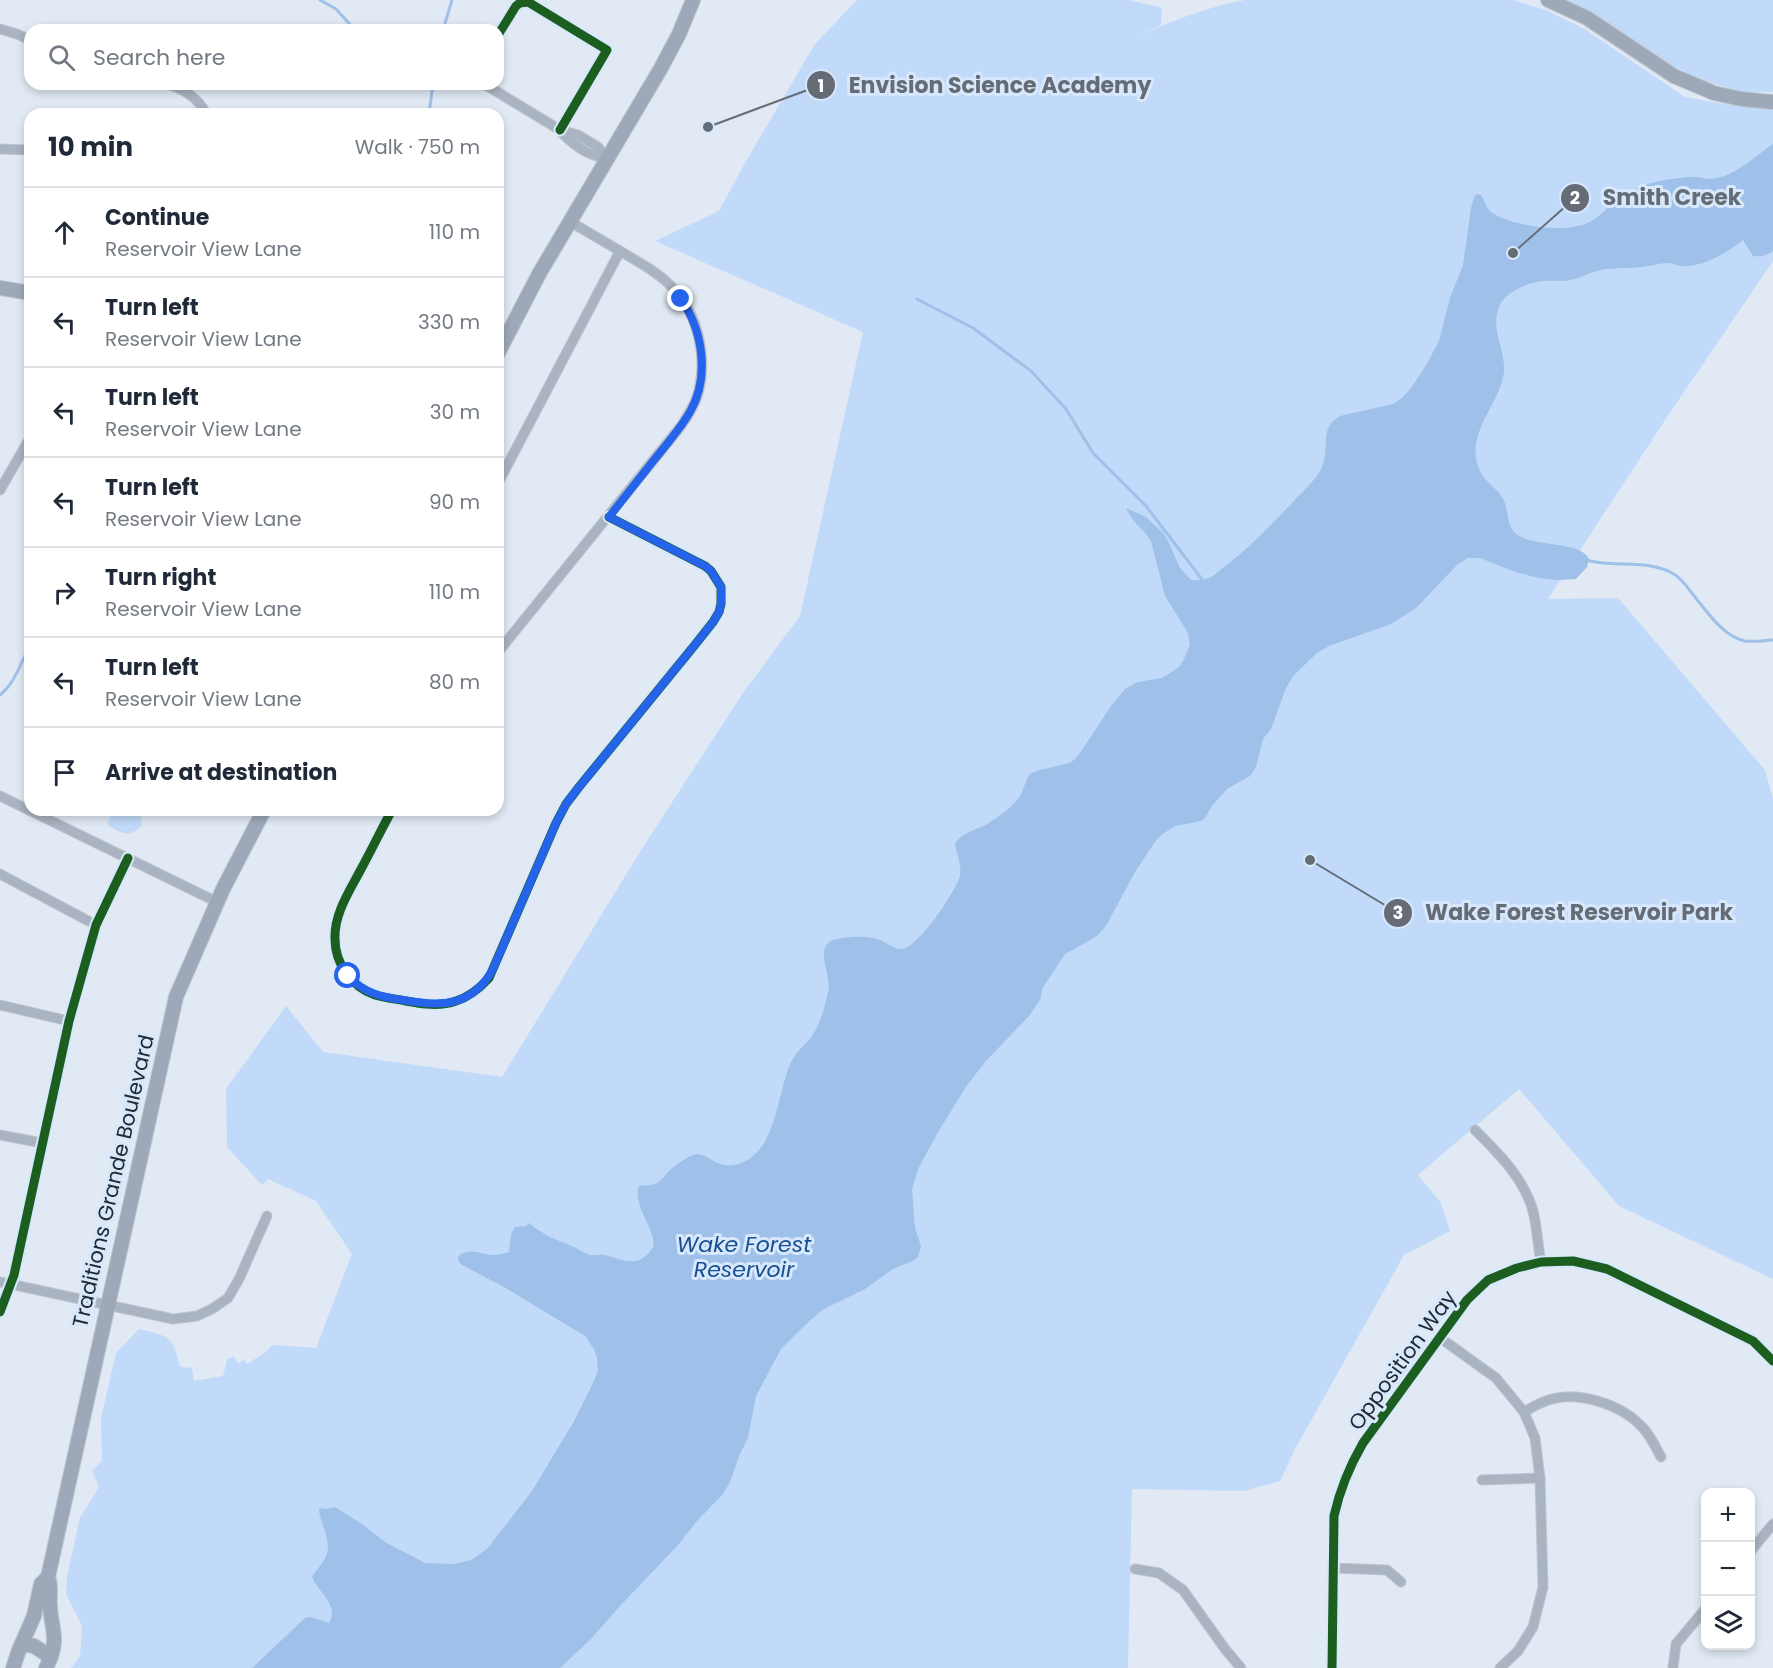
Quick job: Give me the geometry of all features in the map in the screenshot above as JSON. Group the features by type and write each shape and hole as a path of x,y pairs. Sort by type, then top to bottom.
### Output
{"main road":[{"path":"504,341 569,221 661,68 679,34 693,0"},
{"path":"1548,0 1602,28 1674,76 1714,93 1741,99 1773,102"},
{"path":"0,288 24,292"},
{"name":"Traditions Grande Boulevard","path":"49,1662 55,1639 50,1604 51,1586 48,1577 176,997 217,902 261,816"},
{"name":"Traditions Grande Boulevard","path":"13,1668 34,1616 41,1584 48,1577"},
{"path":"22,1644 34,1646 49,1662"}],"street":[{"path":"504,25 516,6 528,2 607,50 560,130"},
{"path":"0,29 24,37"},
{"path":"181,90 188,93 203,108"},
{"path":"494,90 560,130 578,135 598,147 607,158"},
{"path":"0,149 24,150"},
{"path":"504,645 681,426 691,411 699,390 702,362 697,331 690,313 674,289 659,276 569,221"},
{"path":"504,472 620,251"},
{"path":"0,490 24,448"},
{"path":"389,816 337,920 334,937 338,956 348,976 356,984 374,994 438,1005 458,1001 482,985 493,969 556,823 574,793 719,612 721,587 711,571 693,558 609,517"},
{"path":"0,795 24,807"},
{"path":"42,816 217,902"},
{"path":"50,820 52,816"},
{"path":"0,1311 14,1275 69,1021 96,925 128,858"},
{"path":"0,874 96,925"},
{"path":"0,1005 69,1021"},
{"path":"1475,1130 1506,1162 1522,1186 1533,1213 1541,1262"},
{"path":"0,1135 42,1143"},
{"path":"0,1282 173,1319 197,1316 228,1298 267,1216"},
{"name":"Opposition Way","path":"1332,1668 1334,1516 1339,1492 1348,1468 1363,1443 1439,1337 1467,1300 1488,1280 1517,1268 1541,1262 1573,1261 1607,1269 1753,1341 1773,1361"},
{"path":"1439,1337 1496,1378 1524,1412 1535,1438 1540,1478 1543,1587 1533,1627 1518,1651 1500,1668"},
{"path":"1524,1412 1542,1402 1562,1398 1588,1398 1605,1403 1629,1416 1645,1430 1661,1457"},
{"path":"1482,1480 1540,1478"},
{"path":"1755,1546 1773,1524"},
{"path":"1332,1568 1387,1570 1401,1582"},
{"path":"1135,1569 1159,1574 1183,1590 1241,1668"},
{"path":"1673,1667 1676,1644 1701,1614"}],"shaded area":[{"path":"857,0 1128,0 1162,8 1161,25 1134,38 1202,11 1245,0 1513,0 1548,11 1583,28 1685,97 1730,105 1773,107 1773,261 1548,599 1618,598 1765,770 1773,799 1773,1279 1619,1206 1519,1089 1418,1175 1441,1203 1450,1231 1404,1255 1295,1449 1280,1481 1244,1491 1132,1489 1128,1668 71,1668 80,1656 82,1626 66,1594 67,1576 80,1518 99,1487 92,1471 102,1461 101,1418 116,1353 139,1329 163,1336 172,1343 180,1367 192,1368 194,1381 223,1376 227,1360 234,1356 238,1364 244,1360 247,1364 266,1352 272,1345 316,1348 352,1254 316,1201 268,1179 262,1185 227,1147 226,1089 286,1006 323,1052 502,1077 643,847 743,693 800,616 863,332 655,241 719,211 815,44"},
{"path":"1560,0 1773,0 1773,92 1743,92 1697,79"},
{"path":"110,816 140,816 142,825 134,832 125,833 107,824"}],"water":[{"name":"Wake Forest Reservoir","path":"1773,144 1773,251 1770,253 1764,256 1753,256 1743,240 1717,257 1694,265 1682,266 1666,263 1636,268 1608,269 1571,280 1531,283 1511,292 1499,307 1496,325 1504,360 1503,378 1478,435 1476,459 1480,471 1503,499 1514,532 1531,541 1565,546 1584,553 1589,559 1587,567 1576,579 1558,580 1515,572 1480,558 1468,558 1458,564 1416,608 1391,624 1329,646 1317,653 1294,675 1286,688 1271,729 1263,739 1256,767 1250,776 1227,789 1201,821 1176,826 1157,839 1135,872 1106,926 1097,936 1065,954 1042,989 1041,998 1030,1015 985,1062 966,1087 919,1167 912,1189 915,1228 921,1246 918,1257 893,1269 865,1289 822,1310 781,1349 756,1396 748,1438 723,1494 591,1639 560,1668 252,1668 305,1618 310,1617 329,1623 332,1617 330,1605 312,1577 328,1551 319,1508 335,1507 385,1542 425,1563 454,1564 471,1560 487,1549 532,1491 574,1421 598,1370 594,1349 585,1336 504,1287 462,1265 458,1257 466,1252 494,1255 509,1252 511,1234 515,1227 526,1226 529,1223 545,1234 586,1254 604,1255 629,1261 639,1260 645,1256 653,1247 654,1241 639,1202 639,1186 657,1183 675,1166 693,1155 704,1155 721,1164 737,1164 747,1160 765,1142 791,1062 812,1036 823,1012 829,986 824,959 828,943 844,938 872,938 902,949 918,939 936,918 957,884 960,869 955,845 957,841 969,832 992,821 1011,806 1019,797 1030,774 1074,760 1126,688 1138,682 1161,678 1179,667 1190,645 1188,633 1165,596 1151,541 1126,508 1146,517 1163,533 1180,568 1191,580 1203,580 1213,576 1259,537 1315,478 1324,462 1327,433 1333,421 1340,416 1393,404 1411,388 1439,341 1450,298 1463,265 1475,195 1481,196 1491,212 1513,222 1557,228 1583,225 1593,220 1625,193 1655,182 1675,178 1719,178 1743,166"}],"waterway":[{"path":"320,0 336,9 350,24"},
{"path":"445,24 452,0"},
{"path":"430,108 432,90"},
{"path":"917,299 973,328 1031,371 1066,409 1093,453 1146,506 1204,582"},
{"path":"1586,560 1663,569 1680,579 1715,621 1729,634 1745,641 1773,640"},
{"path":"0,695 14,678 24,658"}],"cycle path":[{"path":"504,25 516,6 528,2 607,50 560,130"},
{"path":"389,816 340,912 335,930 338,957 352,980 375,995 431,1004 456,1001 474,992 489,978 566,804 719,612 721,587 711,571 609,517"},
{"path":"0,1312 14,1275 69,1021 96,925 128,858"},
{"path":"1332,1668 1334,1516 1346,1478 1363,1443 1467,1300 1488,1280 1517,1268 1541,1262 1573,1261 1607,1269 1753,1341 1773,1361"}],"place":[{"name":"Envision Science Academy","path":"708,127"},
{"name":"Smith Creek","path":"1513,253"},
{"name":"Wake Forest Reservoir Park","path":"1310,860"}],"route":[{"path":"348,976 364,990 374,994 438,1005 458,1001 482,985 489,978 566,804 719,612 721,587 711,571 693,558 609,517 681,426 696,399 702,362 701,347 693,319 681,299"}]}
